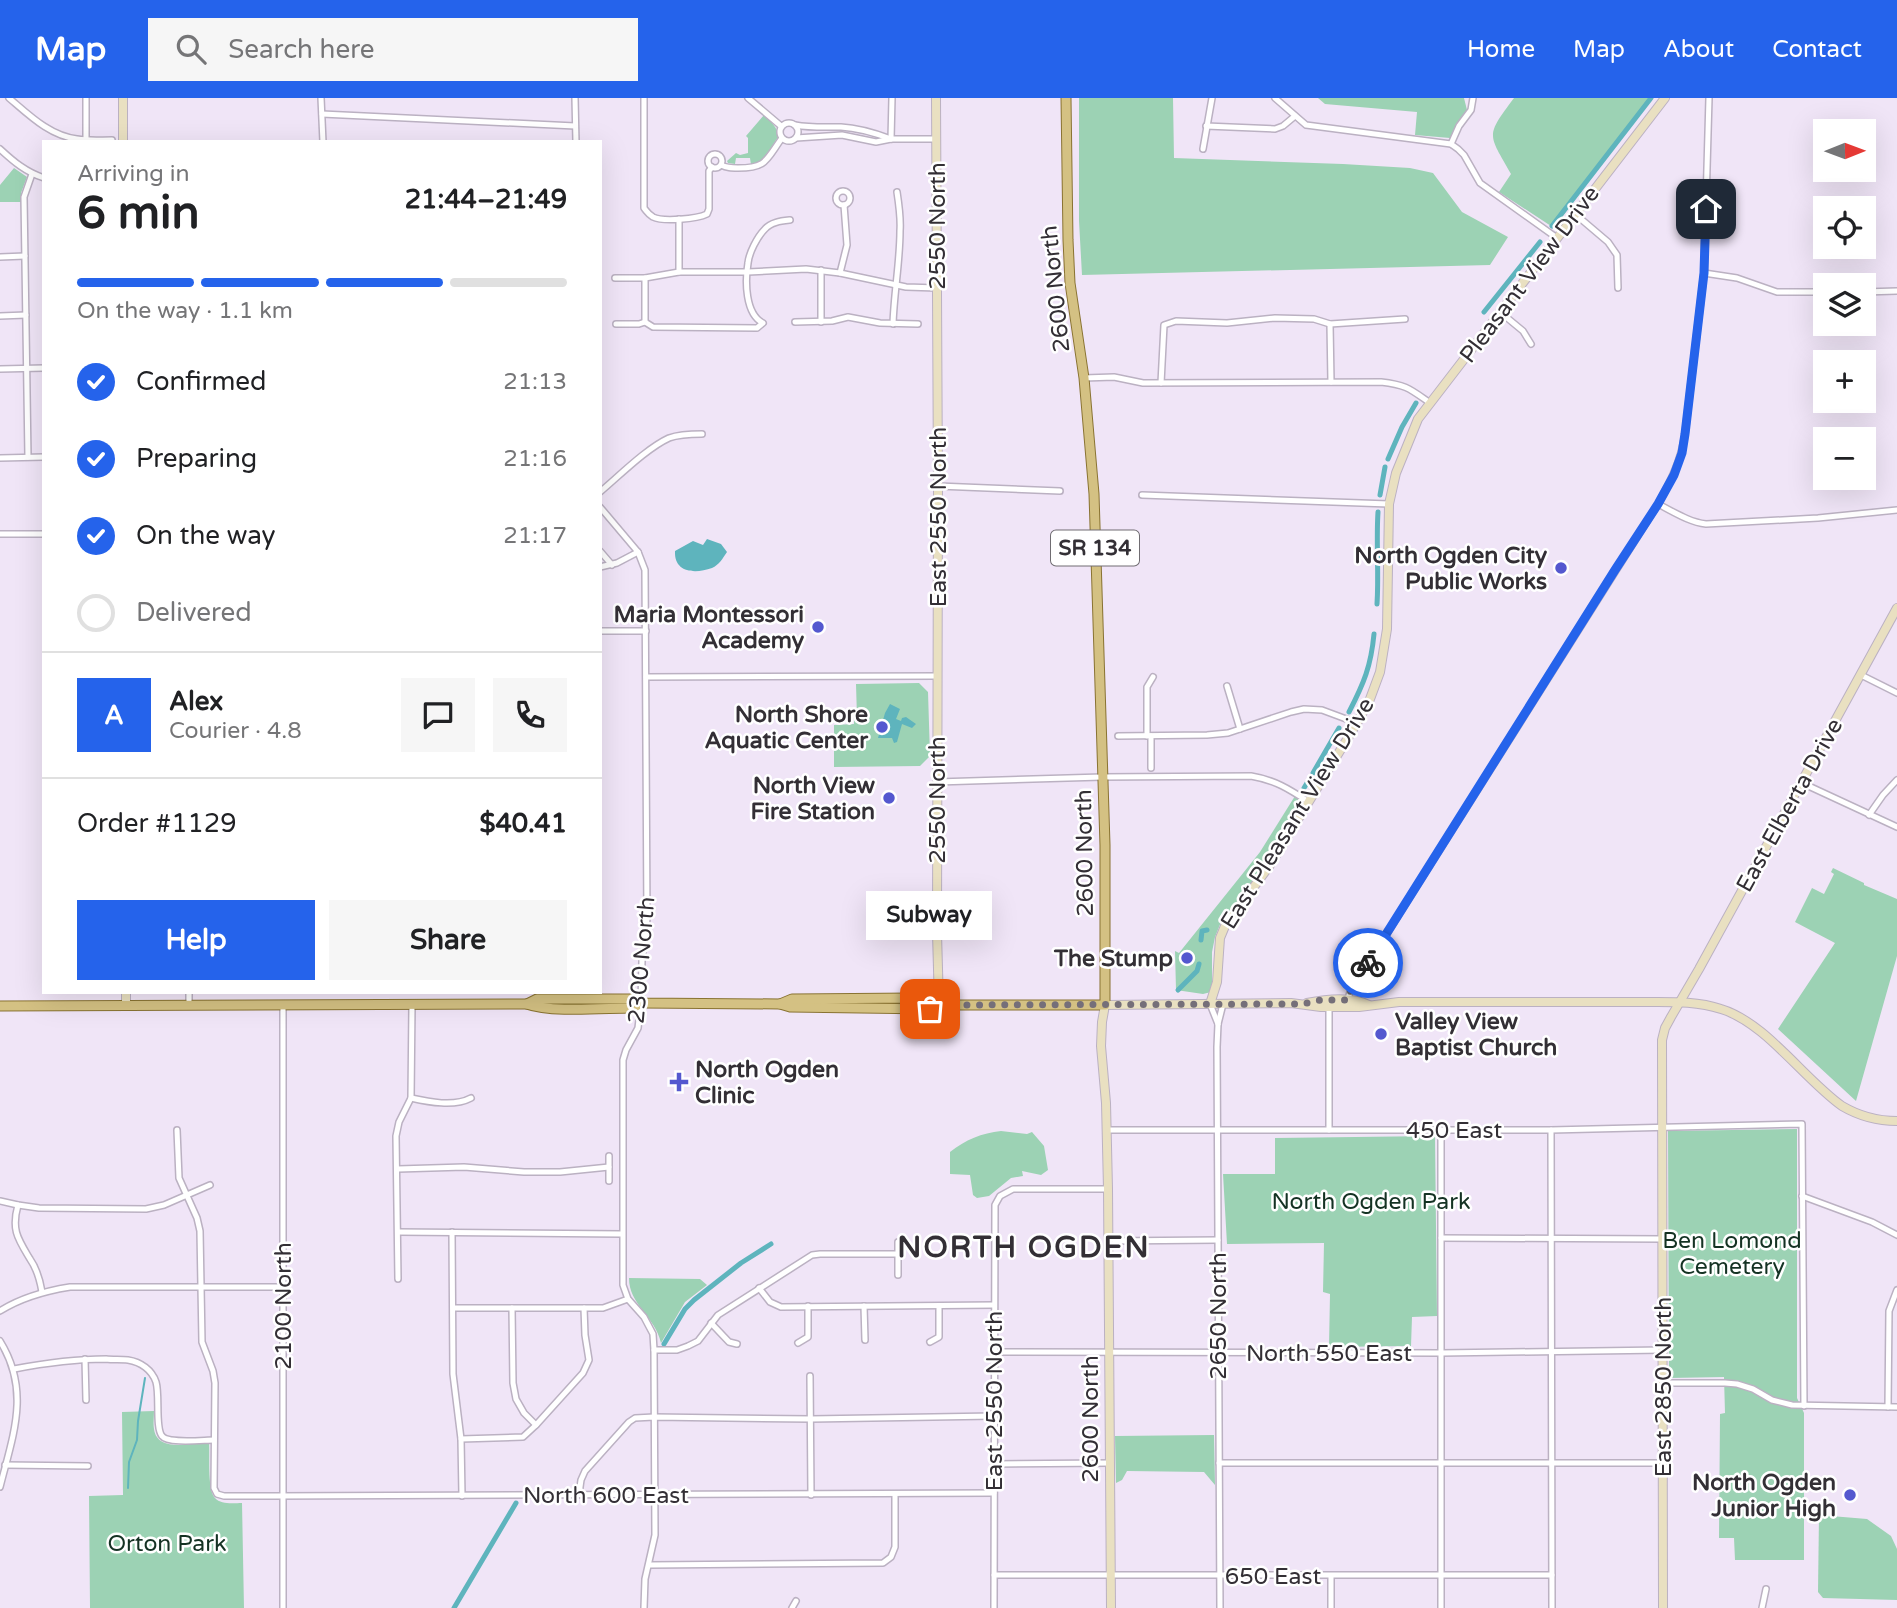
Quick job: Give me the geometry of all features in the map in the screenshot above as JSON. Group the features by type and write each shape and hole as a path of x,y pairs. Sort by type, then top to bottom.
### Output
{"main road":[{"name":"2600 North","path":"1066,98 1070,283 1084,377 1094,495 1105,845 1105,1004"},
{"path":"527,1004 537,999 574,995 633,999 641,1003 779,1004 790,1007 842,1008 930,1009 939,1005 1105,1004"},
{"path":"779,1004 792,999 884,998 930,999 939,1005"},
{"path":"0,1006 527,1004 537,1008 633,1008 641,1003"}],"street":[{"path":"9,98 30,116 61,135 86,140 112,140"},
{"path":"86,98 86,140"},
{"path":"123,98 123,140"},
{"path":"321,98 323,140"},
{"path":"575,98 576,140"},
{"path":"644,98 645,208 649,214 656,219 701,218 707,214 709,171 712,167"},
{"path":"748,98 781,127"},
{"path":"891,139 892,98"},
{"name":"2550 North","path":"936,98 938,396"},
{"path":"1203,149 1212,98"},
{"path":"1275,98 1306,125 1451,144 1464,155 1480,183 1557,239"},
{"path":"1451,144 1459,126 1471,110 1473,98"},
{"name":"Pleasant View Drive","path":"1402,456 1418,419 1665,98"},
{"path":"1348,1000 1350,992 1397,916 1674,475 1682,453 1704,273 1709,98"},
{"path":"322,114 575,125"},
{"path":"1206,127 1275,129 1295,116"},
{"path":"782,138 781,127 787,123 809,128 859,129 891,139"},
{"path":"795,125 798,131 796,138"},
{"path":"782,138 791,141 796,138 842,135 876,142 891,139 937,139"},
{"path":"721,165 727,168 754,168 762,164 782,138"},
{"path":"0,149 21,167 42,177"},
{"path":"714,154 721,157 721,165 712,167 708,160 710,156 714,154"},
{"path":"28,457 24,197 32,174"},
{"path":"893,324 901,228 897,192"},
{"path":"840,273 847,245 844,205"},
{"path":"1575,214 1608,242 1617,255 1618,288"},
{"path":"679,219 679,272"},
{"path":"645,322 653,327 757,328 763,323 757,320 749,304 748,261 765,227 790,220"},
{"path":"0,257 25,256"},
{"path":"615,278 646,278 679,272 821,270 906,288 937,288"},
{"path":"821,270 821,322"},
{"path":"1704,273 1737,278 1777,292 1813,292"},
{"path":"645,322 646,278"},
{"path":"1876,292 1897,292"},
{"path":"1500,312 1523,331 1531,344"},
{"path":"0,316 26,315"},
{"path":"795,322 821,322 848,317 893,324 918,324"},
{"path":"1161,383 1164,325 1176,321 1227,323 1275,318 1314,319 1330,324 1405,319"},
{"path":"616,324 645,322"},
{"path":"1330,324 1331,382"},
{"path":"0,369 42,368"},
{"path":"1084,377 1114,377 1143,383 1381,382 1399,384 1414,390 1430,403"},
{"name":"East 2550 North","path":"938,396 938,637"},
{"path":"602,490 670,438 702,434"},
{"name":"East Pleasant View Drive","path":"1210,1004 1217,982 1220,938 1225,926 1270,865 1309,802 1357,723 1380,672 1386,645 1389,504 1402,456"},
{"path":"0,458 42,457"},
{"path":"938,486 1060,491"},
{"path":"1142,495 1389,504"},
{"path":"1658,504 1688,520 1706,524 1818,518 1897,510"},
{"name":"2300 North","path":"602,509 638,552 645,570 648,901 638,1028 623,1060 622,1234 623,1285 628,1299 653,1334 654,1350 655,1535 645,1579 644,1608"},
{"path":"0,534 42,534"},
{"path":"602,567 612,565 638,552"},
{"path":"602,553 612,565"},
{"name":"East Elberta Drive","path":"1679,1002 1897,608"},
{"path":"602,631 646,631"},
{"name":"2550 North","path":"938,637 939,1005"},
{"path":"1861,675 1897,693"},
{"path":"646,677 937,676"},
{"path":"1151,768 1147,687 1153,677"},
{"path":"1227,686 1240,729"},
{"path":"1118,736 1228,733 1304,709 1322,710 1357,723"},
{"path":"937,782 1251,776 1283,785 1309,802"},
{"path":"1869,815 1897,780"},
{"path":"1802,783 1897,827"},
{"path":"1217,982 1223,1004"},
{"path":"125,994 126,1005"},
{"path":"189,994 189,1004"},
{"path":"1302,1004 1321,1000 1359,1000 1369,1005"},
{"path":"1105,1004 1262,1003 1359,1007 1399,1002 1679,1002 1708,1005 1752,1024 1832,1099 1851,1111 1875,1119 1897,1121"},
{"name":"East 2850 North","path":"1663,1608 1662,1035 1679,1002"},
{"name":"2600 North","path":"1105,1004 1101,1046 1108,1189 1111,1608"},
{"name":"2650 North","path":"1210,1004 1218,1024"},
{"name":"2650 North","path":"1220,1608 1217,1130 1218,1024 1223,1004"},
{"name":"2100 North","path":"282,1005 283,1608"},
{"path":"398,1279 397,1136 399,1122 411,1098 412,1005"},
{"path":"1329,1007 1329,1130"},
{"path":"411,1098 442,1102 464,1102 471,1098"},
{"name":"450 East","path":"1106,1130 1551,1130 1802,1124 1802,1196"},
{"path":"1441,1129 1441,1608"},
{"path":"14,1369 85,1359 128,1360 141,1364 151,1372 156,1382 159,1394 159,1430 162,1437 169,1441 215,1440 215,1383 202,1342 201,1231 179,1178 177,1130"},
{"path":"1551,1130 1552,1608"},
{"path":"609,1156 609,1181"},
{"path":"398,1169 464,1167 560,1172 609,1167"},
{"path":"0,1200 39,1208 146,1209 164,1205 210,1185"},
{"name":"East 2550 North","path":"994,1608 995,1205 1000,1196 1013,1189 1108,1189"},
{"path":"1804,1406 1802,1196 1872,1222 1897,1235"},
{"path":"18,1205 15,1217 17,1239 36,1270 42,1292"},
{"path":"398,1231 622,1234"},
{"path":"453,1232 453,1374 461,1439 462,1496"},
{"path":"1441,1238 1663,1239"},
{"path":"1108,1241 1218,1240"},
{"path":"898,1242 898,1275"},
{"path":"654,1350 677,1350 698,1341 718,1315 805,1258 814,1255 898,1254"},
{"path":"0,1311 42,1292 70,1287 283,1287"},
{"path":"759,1288 770,1303 781,1307 994,1305"},
{"path":"1888,1407 1889,1311 1897,1290"},
{"path":"453,1308 603,1308 628,1299"},
{"path":"799,1343 808,1337 808,1306"},
{"path":"864,1306 864,1340"},
{"path":"930,1342 939,1337 939,1306"},
{"path":"512,1308 513,1383 516,1399 524,1413 536,1425"},
{"path":"461,1439 523,1437 536,1425 583,1373 589,1360 584,1308"},
{"path":"711,1323 729,1342 737,1344"},
{"path":"0,1341 14,1369 18,1398 16,1427 0,1487"},
{"name":"North 550 East","path":"994,1352 1441,1353 1663,1350"},
{"path":"85,1359 86,1400"},
{"path":"810,1376 811,1495"},
{"path":"1663,1383 1737,1384 1753,1389 1772,1400 1792,1405 1897,1407"},
{"path":"579,1494 585,1471 635,1418 994,1416"},
{"name":"North 600 East","path":"215,1440 214,1488 217,1494 224,1496 994,1493"},
{"path":"995,1464 1110,1463"},
{"path":"1219,1463 1663,1463"},
{"path":"5,1465 88,1466"},
{"path":"650,1564 883,1563 891,1558 895,1547 895,1495"},
{"name":"650 East","path":"994,1575 1552,1575"},
{"path":"1331,1576 1331,1608"},
{"path":"1762,1608 1766,1589"},
{"path":"792,1608 796,1601"}],"green space":[{"path":"1079,98 1173,98 1174,158 1343,164 1410,168 1433,173 1462,212 1508,237 1490,265 1082,275"},
{"path":"1318,98 1464,98 1467,110 1450,138 1415,135 1417,112 1325,104"},
{"path":"1514,98 1651,98 1554,228 1499,192 1511,174 1494,142 1494,128"},
{"path":"764,115 778,133 767,154 751,165 750,158 736,158 735,164 728,163 736,153 748,153 746,136"},
{"path":"14,168 27,177 21,193 21,202 0,202 0,185"},
{"name":"North Shore Aquatic Center","path":"919,683 928,692 930,756 920,766 834,767 834,725 854,724 854,719 857,718 856,684"},
{"path":"1295,796 1304,802 1246,891 1221,922 1212,952 1211,992 1203,994 1176,990 1175,951 1179,953 1260,852"},
{"path":"1833,868 1897,899 1897,956 1856,1101 1778,1029 1835,943 1795,922 1812,888 1824,894 1834,874 1831,872"},
{"name":"Ben Lomond Cemetery","path":"1797,1129 1797,1398 1804,1413 1804,1560 1735,1560 1734,1538 1719,1538 1720,1414 1725,1413 1724,1377 1669,1378 1668,1131"},
{"path":"1001,1131 1027,1134 1032,1132 1044,1146 1048,1170 1041,1175 1022,1171 1023,1176 1011,1178 989,1196 977,1198 973,1195 970,1175 950,1174 950,1152 974,1138"},
{"name":"North Ogden Park","path":"1435,1136 1437,1316 1412,1317 1411,1346 1329,1347 1330,1294 1323,1292 1324,1243 1227,1244 1223,1174 1275,1174 1275,1138"},
{"path":"629,1278 700,1279 707,1285 685,1302 661,1343 653,1325 633,1296"},
{"name":"Orton Park","path":"154,1411 154,1429 161,1441 176,1445 209,1442 212,1494 221,1502 242,1503 244,1608 90,1608 89,1496 123,1495 122,1412"},
{"path":"1214,1435 1215,1485 1204,1472 1127,1471 1122,1480 1116,1483 1115,1436"},
{"path":"1819,1515 1867,1519 1891,1536 1897,1549 1897,1600 1823,1598 1818,1592"}],"water":[{"path":"707,539 721,544 727,552 717,565 693,571 678,564 675,551 693,541 703,545"},
{"path":"890,704 900,709 896,719 901,721 906,717 916,724 912,728 902,724 897,742 894,743 892,738 878,738"}],"waterway":[{"path":"1552,226 1651,98"},
{"path":"1484,312 1540,242"},
{"path":"1388,459 1416,403"},
{"path":"1380,495 1385,467"},
{"path":"1377,604 1378,512"},
{"path":"1349,712 1366,674 1374,634"},
{"path":"1313,773 1339,728"},
{"path":"1304,788 1307,783"},
{"path":"1201,940 1202,931 1207,930"},
{"path":"1178,990 1197,971 1199,964"},
{"path":"664,1344 685,1309 694,1300 741,1263 771,1244"},
{"path":"128,1488 129,1462 137,1440 145,1378"},
{"path":"454,1608 516,1503"}],"way so far":[{"path":"930,1009 939,1005 1302,1004 1321,1000 1348,1000 1368,963"}],"place":[{"name":"North Ogden City Public Works","path":"1561,568"},
{"name":"Maria Montessori Academy","path":"818,627"},
{"name":"North Shore Aquatic Center","path":"882,727"},
{"name":"North View Fire Station","path":"889,798"},
{"name":"The Stump","path":"1187,958"},
{"name":"Subway","path":"930,1009"},
{"name":"Valley View Baptist Church","path":"1381,1034"},
{"name":"North Ogden Clinic","path":"679,1082"},
{"name":"North Ogden Junior High","path":"1850,1495"}],"district":[{"name":"NORTH OGDEN","path":"1024,1247"}],"route":[{"path":"1368,963 1674,475 1685,434 1704,273 1706,209"}]}
